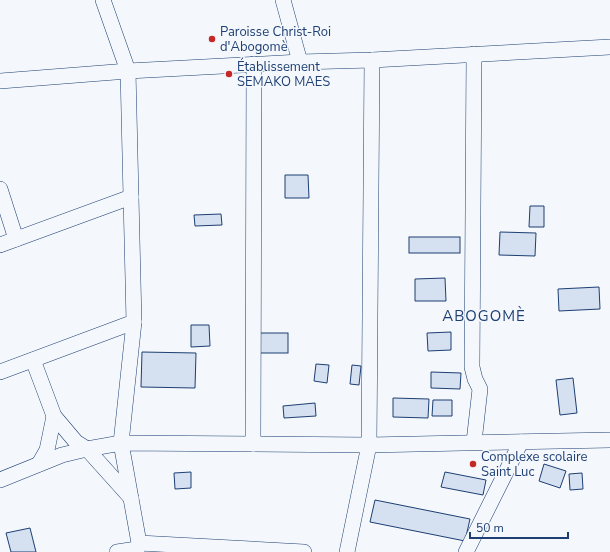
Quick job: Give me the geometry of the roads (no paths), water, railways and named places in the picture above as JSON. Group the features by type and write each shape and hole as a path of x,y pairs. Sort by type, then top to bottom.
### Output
{"street":[{"path":"103,0 128,71 134,322 121,443 138,548"},
{"path":"283,0 300,62"},
{"path":"0,81 128,71 610,47"},
{"path":"474,54 472,367 480,389 474,442"},
{"path":"348,552 369,445 372,60"},
{"path":"253,444 254,64"},
{"path":"0,189 16,239"},
{"path":"0,245 131,197"},
{"path":"0,372 134,322"},
{"path":"32,360 54,416 76,442 87,449 131,498"},
{"path":"39,464 47,450 54,416"},
{"path":"0,480 62,454 121,443 369,445 610,440"},
{"path":"466,552 521,442"},
{"path":"117,552 138,548 304,552"}],"place":[{"name":"Paroisse Christ-Roi d'Abogomè","path":"212,39"},
{"name":"Établissement SEMAKO MAES","path":"229,74"},
{"name":"Complexe scolaire Saint Luc","path":"473,464"}],"district":[{"name":"ABOGOMÈ","path":"484,316"}]}
